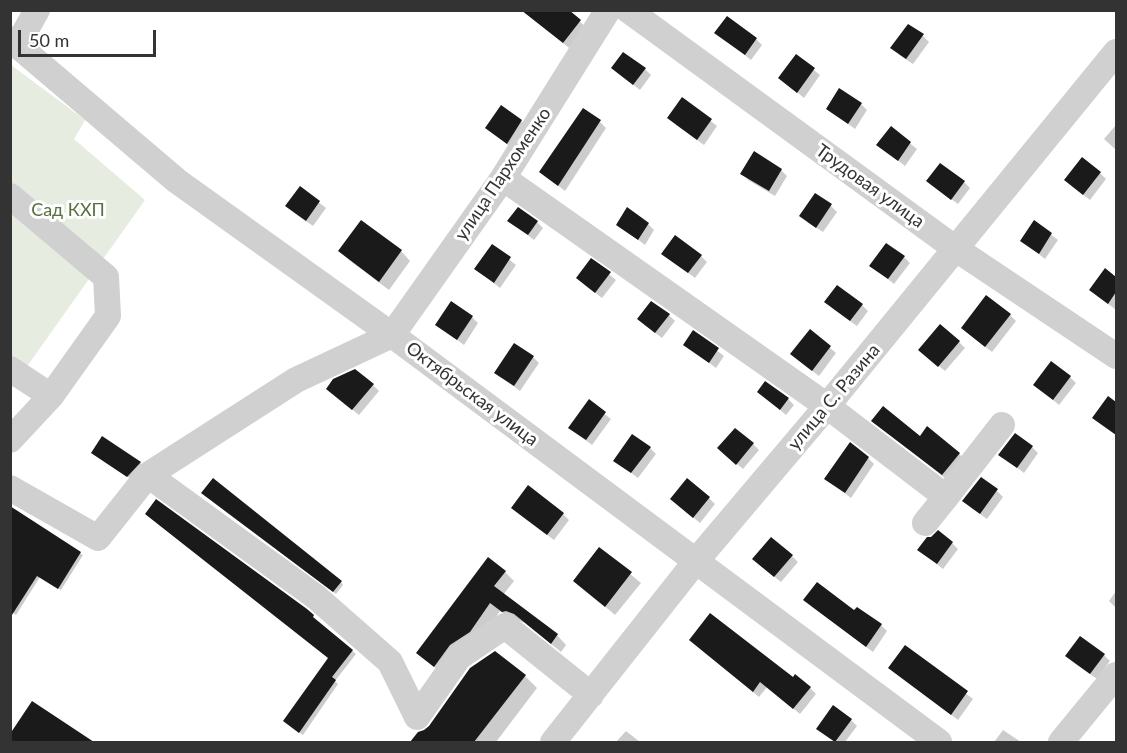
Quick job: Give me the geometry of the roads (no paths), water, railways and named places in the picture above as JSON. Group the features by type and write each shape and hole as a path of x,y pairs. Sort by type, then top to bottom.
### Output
{"street":[{"path":"14,41 37,10"},
{"name":"улица Пархоменко","path":"392,335 503,178 608,10"},
{"name":"Трудовая улица","path":"628,10 956,249 1116,356"},
{"name":"Октябрьская улица","path":"14,41 177,181 392,335 939,742"},
{"name":"улица С. Разина","path":"554,742 696,561 827,406 1116,52"},
{"path":"503,178 827,406 946,497"},
{"path":"10,196 106,277 108,316 51,396 10,440"},
{"path":"10,488 98,538 148,475 296,380 392,335"},
{"path":"10,369 51,396"},
{"path":"926,523 1002,425"},
{"path":"148,475 316,597 390,662 417,717 459,657 505,626 591,695"},
{"path":"1061,742 1116,675"}],"park label":[{"name":"Сад КХП","path":"68,210"}]}
